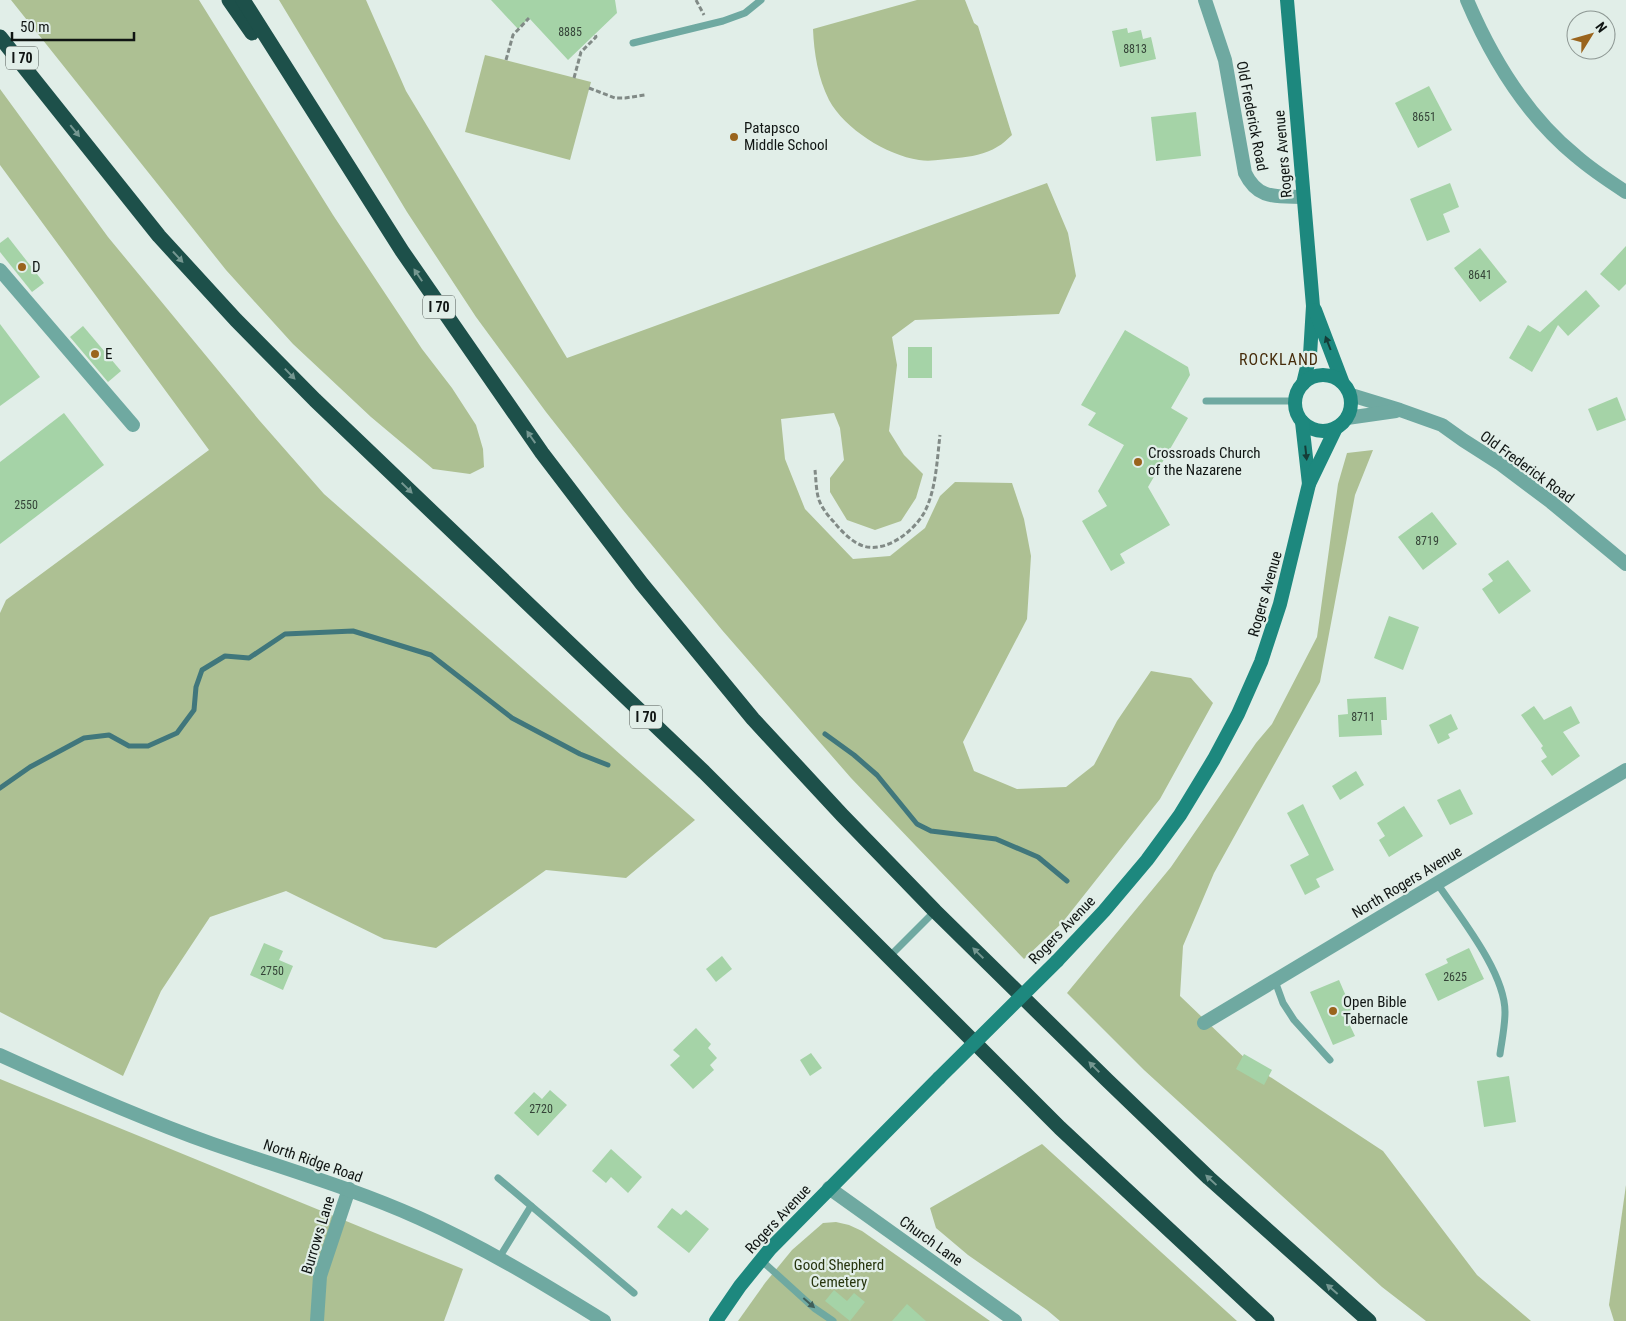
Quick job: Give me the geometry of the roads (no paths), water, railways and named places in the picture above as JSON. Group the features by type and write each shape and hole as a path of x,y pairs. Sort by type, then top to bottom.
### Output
{"highway":[{"path":"229,0 325,133"},
{"name":"I 70","path":"242,0 325,133 402,251 542,453 642,584 753,718 842,815 935,911 1209,1178 1369,1321"},
{"name":"I 70","path":"0,23 45,93 159,236 243,326 316,400 704,772 1060,1128 1267,1321"},
{"path":"0,37 45,93"}],"main road":[{"name":"Rogers Avenue","path":"1287,0 1313,306 1310,355 1303,384"},
{"name":"Rogers Avenue","path":"1313,306 1342,382"},
{"path":"1322,375 1332,376 1342,382 1351,395 1351,411 1347,418 1336,428 1322,431 1308,427 1302,422 1296,409 1295,401 1303,384 1312,377 1322,375"},
{"name":"Rogers Avenue","path":"1302,422 1309,484"},
{"name":"Rogers Avenue","path":"716,1321 761,1260 829,1188 1057,961 1104,910 1147,860 1180,815 1214,760 1238,714 1261,662 1280,604 1309,484 1336,428"}],"street":[{"name":"Old Frederick Road","path":"1205,0 1225,60 1245,173 1251,185 1261,192 1276,196 1303,197"},
{"path":"1467,0 1479,28 1502,70 1525,104 1576,156 1626,192"},
{"path":"0,270 133,425"},
{"name":"Old Frederick Road","path":"1351,395 1442,424 1551,502 1626,564"},
{"name":"Old Frederick Road","path":"1347,418 1400,410"},
{"name":"North Rogers Avenue","path":"1204,1024 1626,770"},
{"name":"North Ridge Road","path":"0,1055 81,1092 212,1144 349,1189 419,1218 499,1258 604,1321"},
{"name":"Church Lane","path":"829,1188 1015,1321"},
{"name":"Burrows Lane","path":"317,1321 320,1276 349,1189"}],"lane":[{"path":"633,43 745,13 761,0"},
{"path":"1206,401 1295,401"},
{"path":"1436,883 1490,963 1501,986 1505,1011 1500,1054"},
{"path":"889,957 935,911"},
{"path":"1275,981 1283,1003 1294,1020 1330,1060"},
{"path":"498,1178 634,1293"},
{"path":"499,1258 531,1206"},
{"path":"761,1260 814,1308 833,1321"}],"waterway":[{"path":"0,788 30,767 84,738 109,735 129,746 148,746 177,733 194,710 196,687 202,670 225,656 249,658 285,634 353,631 431,655 512,718 580,754 608,765"},
{"path":"825,734 877,775 917,824 931,831 996,839 1038,857 1067,881"}],"place":[{"name":"Patapsco Middle School","path":"734,137"},
{"name":"D","path":"22,267"},
{"name":"E","path":"95,354"},
{"name":"Crossroads Church of the Nazarene","path":"1138,462"},
{"name":"Open Bible Tabernacle","path":"1333,1011"}],"district":[{"name":"ROCKLAND","path":"1279,359"}],"park label":[{"name":"Good Shepherd Cemetery","path":"839,1274"}]}
